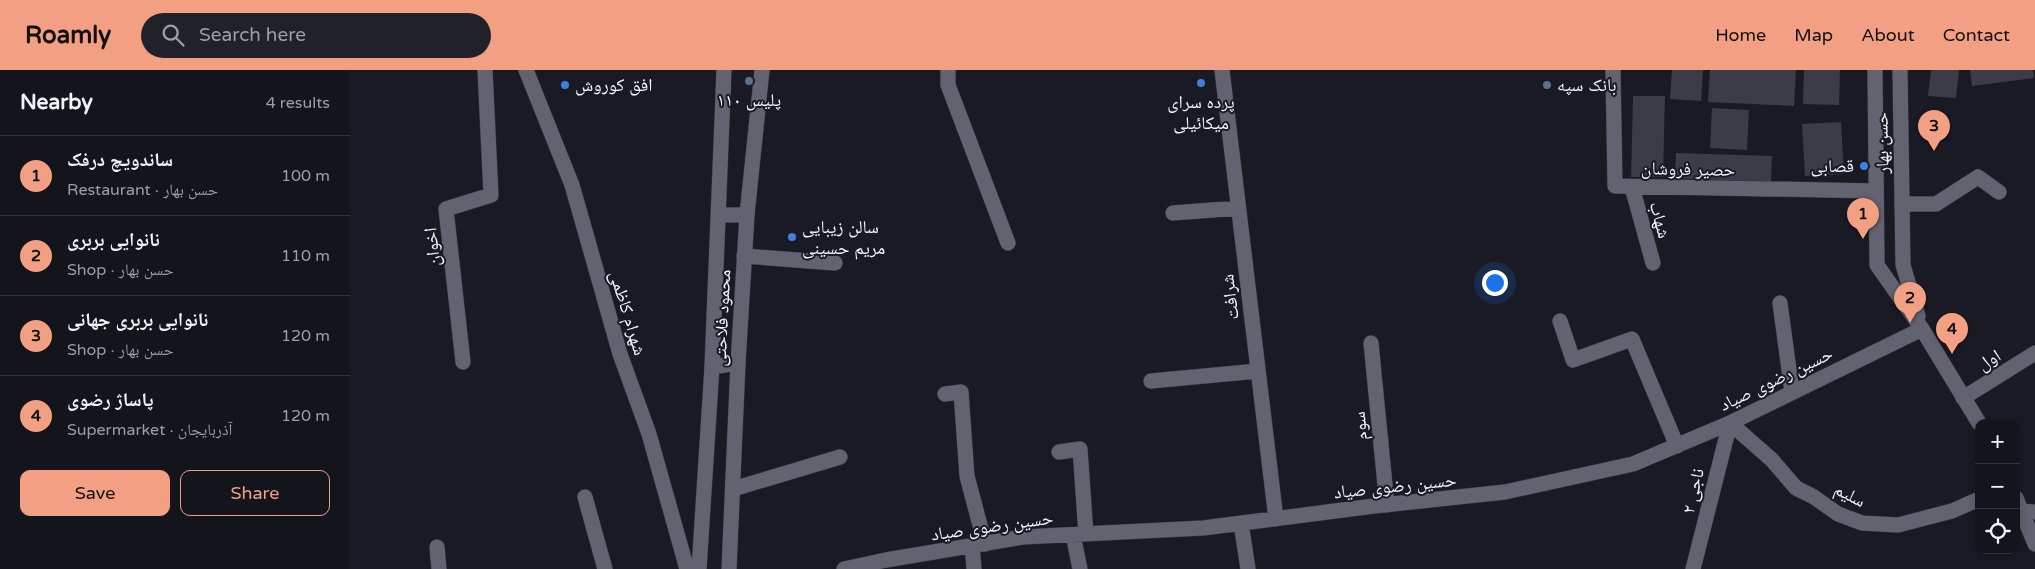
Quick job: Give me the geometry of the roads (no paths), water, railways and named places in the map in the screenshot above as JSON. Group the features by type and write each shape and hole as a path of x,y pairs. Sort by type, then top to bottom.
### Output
{"street":[{"name":"اخوان","path":"463,362 446,210 491,195 485,70"},
{"name":"شهرام کاظمی","path":"526,70 572,185 620,354 649,434 687,569"},
{"name":"محمود فلاحتی","path":"699,569 712,367 724,70"},
{"name":"محمود فلاحتی","path":"730,569 744,256 762,70"},
{"path":"948,70 948,85 1008,243"},
{"name":"شرافت","path":"1222,70 1276,519"},
{"name":"حصیر فروشان","path":"1614,70 1615,186 1876,191"},
{"name":"حسن بهار","path":"1875,70 1877,265 1922,329"},
{"name":"حسن بهار","path":"1900,70 1903,265 1922,329"},
{"path":"1902,204 1936,204 1978,177 1999,192"},
{"name":"شهاب","path":"1632,187 1653,264"},
{"path":"1173,213 1238,208"},
{"path":"719,215 747,215"},
{"path":"744,256 835,263"},
{"path":"1780,303 1792,392"},
{"path":"1560,320 1573,360 1632,339 1677,446"},
{"path":"1922,329 1976,419"},
{"name":"حسین رضوی صیاد","path":"844,569 1023,537 1203,528 1505,492 1633,464 1730,423 1922,329"},
{"name":"سوم","path":"1371,343 1388,505"},
{"name":"اول","path":"1963,398 2034,353"},
{"path":"712,367 738,364"},
{"path":"1151,381 1258,371"},
{"path":"945,394 961,392 967,476 978,545 974,569"},
{"name":"سلیم","path":"1730,423 1772,460 1796,488 1814,497 1838,514 1862,523 1898,525 1952,511 1975,501"},
{"name":"ناجی ۲","path":"1692,569 1730,423"},
{"path":"1059,452 1080,449 1080,569"},
{"path":"733,489 840,457"},
{"path":"585,497 605,569"},
{"path":"2022,507 2035,544"},
{"path":"1240,523 1248,569"},
{"path":"437,547 439,569"}],"place":[{"name":"پلیس ۱۱۰","path":"749,81"},
{"name":"پرده سرای میکائیلی","path":"1201,83"},
{"name":"افق کوروش","path":"565,85"},
{"name":"بانک سپه","path":"1547,85"},
{"name":"نانوایی بربری جهانی","path":"1934,151"},
{"name":"قصابی","path":"1864,166"},
{"name":"سالن زیبایی مریم حسینی","path":"792,237"},
{"name":"ساندویچ درفک","path":"1863,239"},
{"name":"نانوایی بربری","path":"1910,323"},
{"name":"پاساژ رضوی","path":"1952,354"}]}
